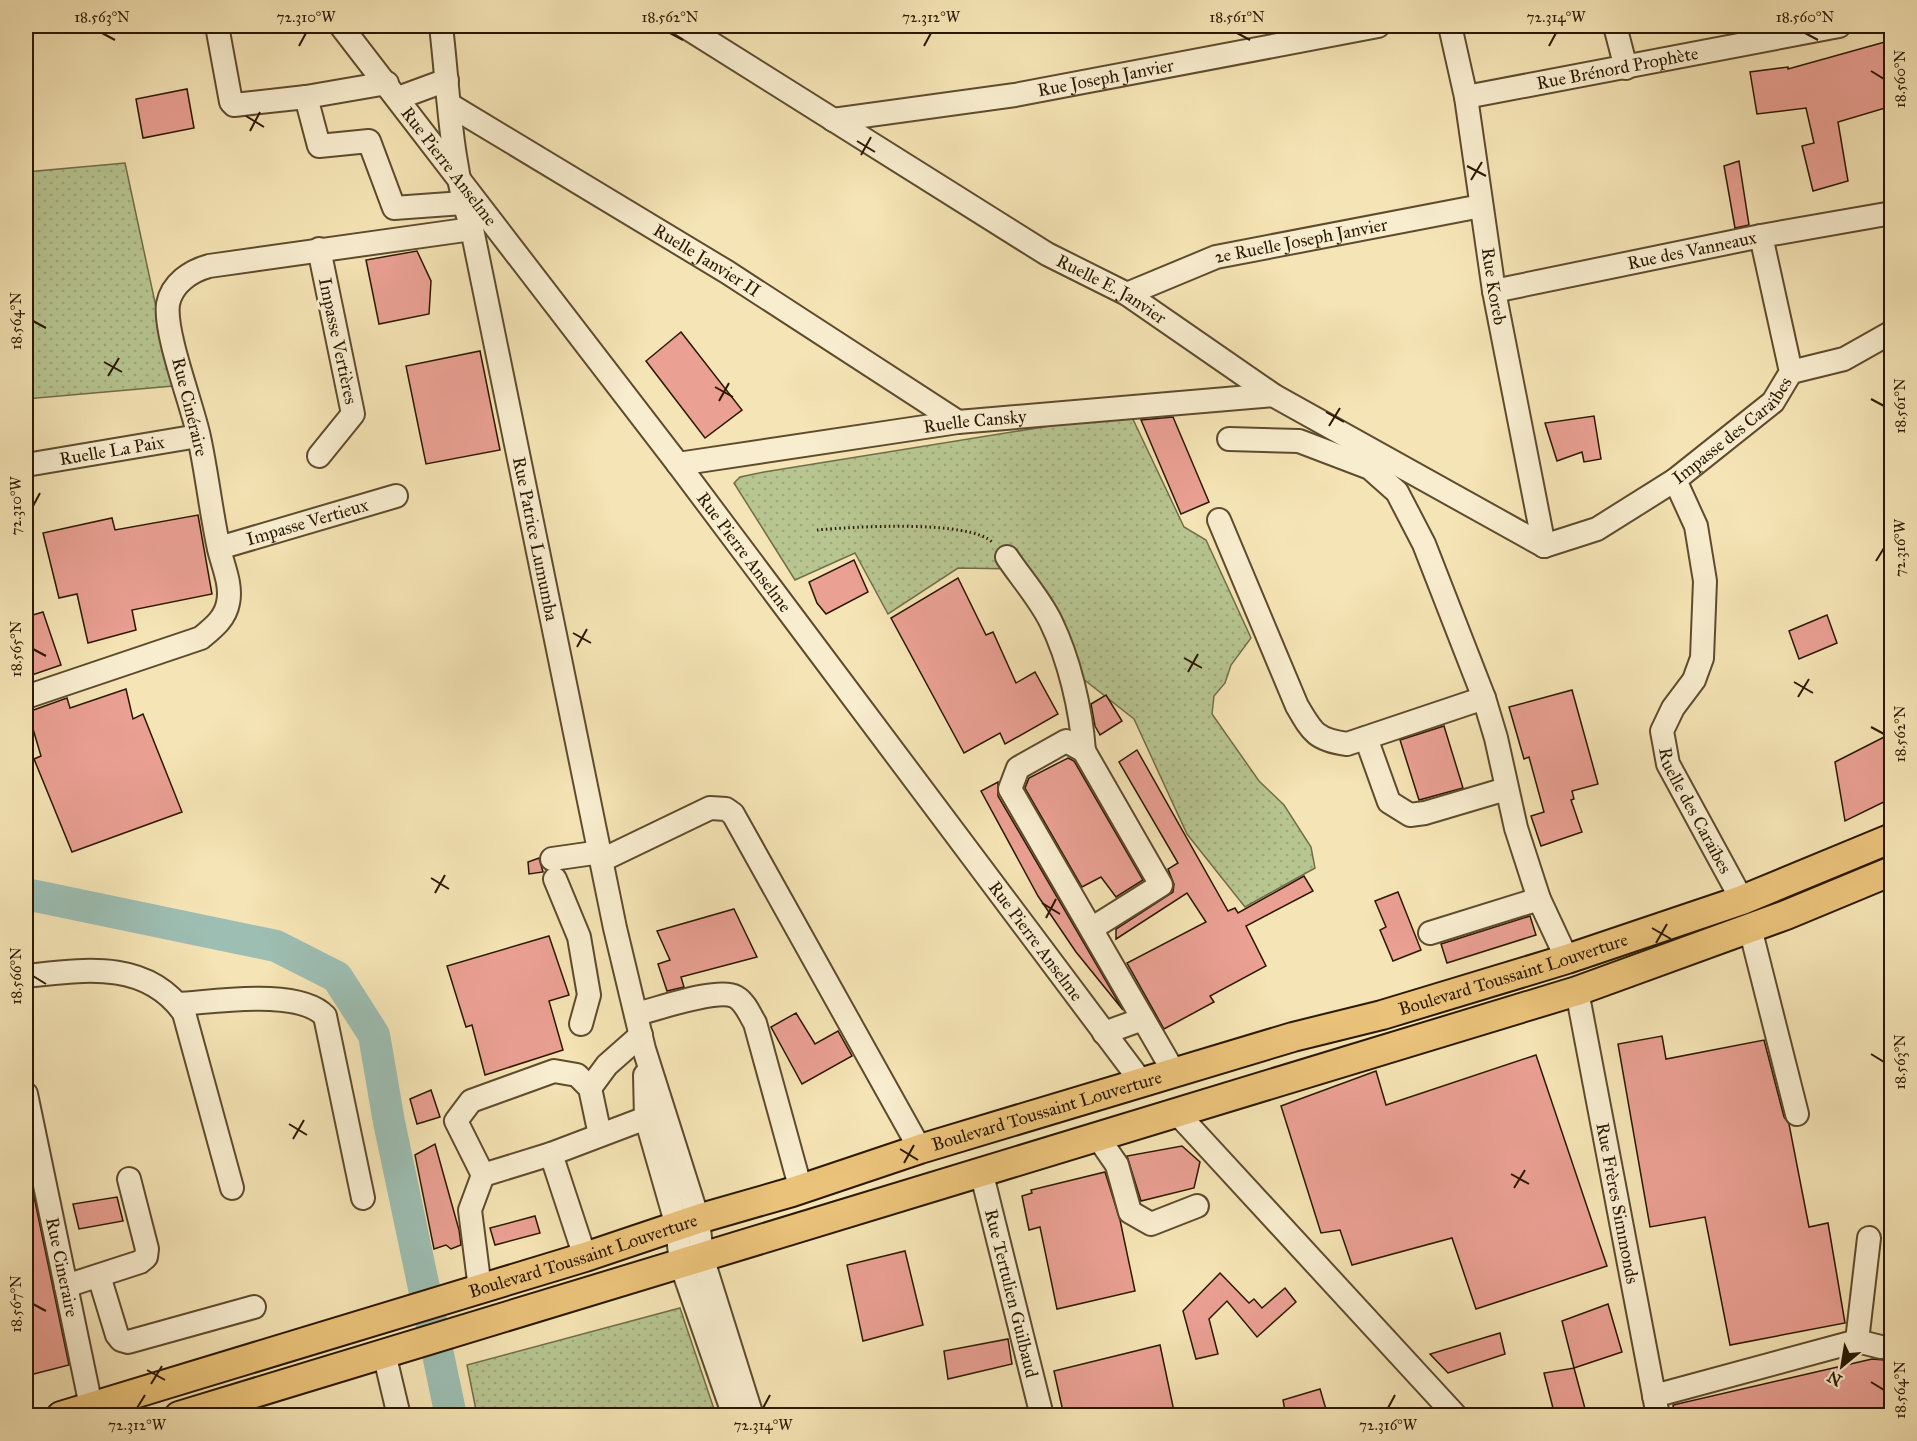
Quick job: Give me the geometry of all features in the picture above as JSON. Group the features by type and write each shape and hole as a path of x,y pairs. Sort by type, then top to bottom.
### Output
{"main road":[{"name":"Boulevard Toussaint Louverture","path":"60,1416 585,1257 687,1222 801,1190 920,1149 1143,1084 1293,1037 1382,1015 1567,959 1742,900 1892,838"},
{"name":"Boulevard Toussaint Louverture","path":"179,1416 1577,991 1750,928 1892,871"},
{"path":"1567,959 1577,991"}],"street":[{"path":"217,26 231,102 234,105 392,91 447,80"},
{"name":"Rue Pierre Anselme","path":"341,26 392,91 461,192 678,464 1143,1084"},
{"name":"Rue Patrice Lumumba","path":"441,26 452,146 461,192 472,229 602,856 641,1033 687,1222"},
{"name":"Ruelle E. Janvier","path":"684,26 1047,254 1127,294 1274,395 1544,546"},
{"name":"Rue Joseph Janvier","path":"833,120 1015,95 1378,26"},
{"name":"Rue Koreb","path":"1450,26 1466,97 1494,291 1544,546"},
{"path":"1615,26 1626,68"},
{"name":"Rue Brénord Prophète","path":"1466,97 1839,26"},
{"path":"306,97 319,146 369,141 394,208 461,192"},
{"name":"Ruelle Janvier II","path":"450,105 727,272 958,422"},
{"name":"2e Ruelle Joseph Janvier","path":"1127,294 1216,258 1481,206"},
{"name":"Rue des Vanneaux","path":"1494,291 1761,236 1892,213"},
{"name":"Rue Cinéraire","path":"26,697 201,638 219,623 228,602 229,590 198,436 169,326 168,303 176,285 196,270 209,266 472,229"},
{"name":"Impasse des Caraïbes","path":"1544,546 1597,529 1675,480 1773,402 1791,372 1761,236"},
{"name":"Impasse Vertières","path":"318,456 353,414 319,249"},
{"path":"1791,372 1844,359 1892,332"},
{"name":"Ruelle Cansky","path":"678,464 958,422 1274,395"},
{"name":"Ruelle La Paix","path":"26,465 198,436"},
{"path":"1229,439 1299,441 1370,468 1397,492 1424,544 1484,698 1496,738 1506,789 1539,899 1567,959"},
{"name":"Ruelle des Caraïbes","path":"1675,480 1696,526 1703,570 1702,658 1694,680 1673,708 1662,731 1668,764 1742,900"},
{"name":"Impasse Vertieux","path":"219,548 396,496"},
{"path":"1219,520 1310,729 1325,741 1347,744 1484,698"},
{"path":"1006,557 1051,621 1073,685 1082,720 1084,751 1161,885 1091,929"},
{"path":"1366,738 1389,802 1410,814 1506,789"},
{"path":"1084,751 1066,741 1018,768 1010,789 1174,1074"},
{"path":"581,1024 589,994 579,937 554,869 602,856 710,808 726,809 733,814 920,1149"},
{"path":"1430,933 1539,899"},
{"path":"1750,928 1797,1114"},
{"path":"26,976 104,970 134,976 155,987 178,1004 184,1013 232,1188"},
{"name":"Rue Frères Simmonds","path":"1577,991 1656,1406"},
{"path":"590,1088 607,1065 641,1033 722,993 736,997 755,1023 801,1190"},
{"path":"178,1004 293,1001 314,1007 325,1016 363,1198"},
{"path":"1104,1033 1143,1020"},
{"name":"Rue Patrice Lumumba","path":"641,1033 646,1118 687,1222"},
{"path":"480,1289 470,1210 483,1175 456,1121 471,1101 554,1071 577,1075 590,1088 600,1135"},
{"name":"Rue Cineraire","path":"26,1094 91,1406"},
{"path":"1176,1112 1456,1416"},
{"path":"483,1175 551,1154 646,1118"},
{"path":"1097,1136 1117,1165 1130,1212 1151,1224 1197,1206"},
{"path":"551,1154 585,1257"},
{"name":"Rue Tertulien Guilbaud","path":"981,1171 1042,1416"},
{"path":"66,1287 140,1262 146,1257 147,1249 129,1179"},
{"path":"687,1222 692,1260 734,1416"},
{"path":"1857,1341 1869,1238"},
{"path":"692,1260 752,1416"},
{"path":"99,1276 117,1335 121,1340 128,1342 254,1308"},
{"path":"1656,1406 1857,1341 1881,1347"},
{"path":"390,1352 399,1416"}],"path":[{"path":"817,530 865,526 958,529 990,538 1006,557"}],"green space":[{"path":"125,163 173,386 26,399 26,172"},
{"path":"1130,413 1184,527 1206,540 1251,638 1231,665 1225,683 1214,696 1212,714 1259,781 1284,805 1311,847 1315,868 1245,907 1187,834 1134,719 1082,678 1026,569 958,568 888,614 855,553 795,580 734,483 740,477 764,472"},
{"path":"680,1308 716,1415 477,1415 467,1365"}],"building":[{"path":"1892,40 1892,106 1838,122 1848,181 1813,191 1802,146 1814,143 1806,108 1757,114 1750,72 1788,67 1788,69"},
{"path":"187,89 194,128 143,138 136,99"},
{"path":"1739,161 1749,225 1735,228 1724,166"},
{"path":"417,251 431,281 429,314 379,324 366,260"},
{"path":"681,332 742,410 705,438 646,361"},
{"path":"480,351 500,450 426,464 406,366"},
{"path":"1594,416 1601,459 1584,462 1582,452 1557,461 1545,423"},
{"path":"1173,417 1209,502 1181,514 1141,420"},
{"path":"198,515 212,594 132,610 136,630 88,643 77,594 59,598 43,533 112,518 115,530"},
{"path":"854,560 868,592 826,614 817,603 809,582"},
{"path":"958,578 986,635 993,632 1016,683 1035,672 1058,714 1005,744 1000,733 964,753 891,618"},
{"path":"43,612 61,665 26,677 26,617"},
{"path":"1827,615 1837,643 1799,659 1789,631"},
{"path":"126,689 133,719 143,714 182,812 72,852 34,759 41,756 28,712 67,698 70,708"},
{"path":"1572,690 1598,784 1572,791 1574,799 1571,800 1582,832 1541,846 1531,816 1544,812 1529,757 1524,759 1509,707"},
{"path":"1106,695 1122,721 1100,735 1095,726 1091,704"},
{"path":"1444,726 1463,788 1419,800 1400,740"},
{"path":"1892,733 1892,798 1845,821 1835,762"},
{"path":"1137,750 1228,911 1235,908 1238,913 1304,876 1313,891 1246,926 1266,966 1210,996 1214,1002 1164,1029 1127,963 1206,922 1187,893 1116,939 1116,929 1173,892 1174,884 1168,869 1178,863 1119,762"},
{"path":"1068,758 1074,761 1143,880 1116,897 1101,877 1082,887 1025,788 1029,778"},
{"path":"998,782 998,796 1123,1010 1076,952 1038,896 981,791"},
{"path":"539,858 543,872 529,874 528,862"},
{"path":"1398,892 1421,950 1393,961 1380,930 1386,927 1375,901"},
{"path":"734,909 757,957 681,977 684,987 667,991 658,964 670,960 657,931"},
{"path":"1530,916 1536,935 1447,963 1441,944"},
{"path":"549,936 569,995 549,1001 563,1050 485,1075 472,1025 466,1027 447,966"},
{"path":"796,1013 815,1044 838,1031 852,1056 802,1084 771,1027"},
{"path":"1662,1036 1666,1059 1764,1040 1784,1117 1789,1124 1809,1227 1828,1223 1845,1323 1730,1345 1705,1217 1650,1227 1618,1044"},
{"path":"1536,1055 1607,1266 1476,1309 1452,1238 1352,1265 1340,1230 1321,1233 1281,1106 1376,1071 1386,1105"},
{"path":"431,1090 440,1117 417,1124 410,1099"},
{"path":"435,1144 459,1230 461,1245 451,1249 446,1245 434,1249 415,1155"},
{"path":"1182,1146 1200,1162 1194,1188 1141,1201 1127,1156"},
{"path":"26,1158 69,1365 26,1376"},
{"path":"1105,1172 1120,1220 1135,1291 1057,1309 1040,1227 1029,1230 1022,1196 1032,1193 1031,1190"},
{"path":"117,1197 123,1221 79,1229 73,1204"},
{"path":"535,1216 540,1233 495,1245 490,1228"},
{"path":"905,1251 923,1325 863,1341 847,1265"},
{"path":"1220,1273 1249,1303 1254,1299 1262,1308 1285,1288 1296,1302 1257,1337 1227,1301 1209,1319 1218,1354 1196,1359 1183,1311"},
{"path":"1608,1304 1622,1352 1574,1368 1562,1321"},
{"path":"1500,1333 1505,1354 1448,1373 1430,1354"},
{"path":"1008,1339 1012,1364 948,1379 944,1351"},
{"path":"1160,1345 1175,1416 1064,1416 1054,1371"},
{"path":"1892,1355 1892,1416 1675,1416 1673,1405 1872,1359 1884,1360"},
{"path":"1574,1368 1587,1416 1555,1416 1544,1373"},
{"path":"1320,1389 1328,1416 1286,1416 1283,1400"}],"waterway":[{"path":"26,894 276,946 337,977 374,1035 389,1122 451,1416"}]}
